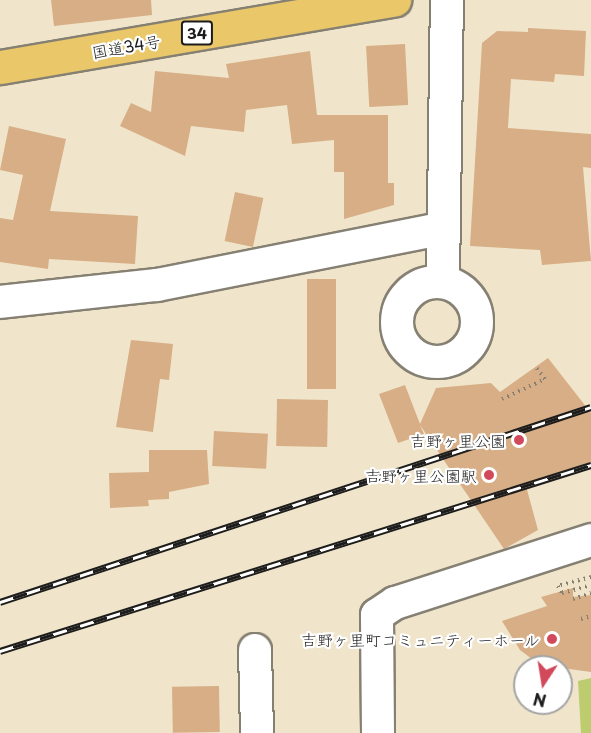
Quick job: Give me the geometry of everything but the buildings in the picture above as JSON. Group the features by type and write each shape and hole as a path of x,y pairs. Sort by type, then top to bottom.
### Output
{"highway":[{"name":"国道34号","path":"0,67 394,0"}],"street":[{"path":"442,280 440,229 447,0"},
{"path":"0,302 157,285 440,229"},
{"path":"378,733 377,615 395,603 591,540"},
{"path":"255,650 257,733"}],"path":[{"path":"502,399 545,379 536,367"},
{"path":"591,577 558,586 562,593 591,585"},
{"path":"573,599 591,593"},
{"path":"581,619 591,616"}],"green space":[{"path":"591,678 591,733 581,733 578,681"}],"railway":[{"path":"0,602 591,407"},
{"path":"0,651 591,465"}],"place":[{"name":"吉野ヶ里公園","path":"519,440"},
{"name":"吉野ヶ里公園駅","path":"489,475"},
{"name":"吉野ヶ里町コミュニティーホール","path":"552,639"}]}
